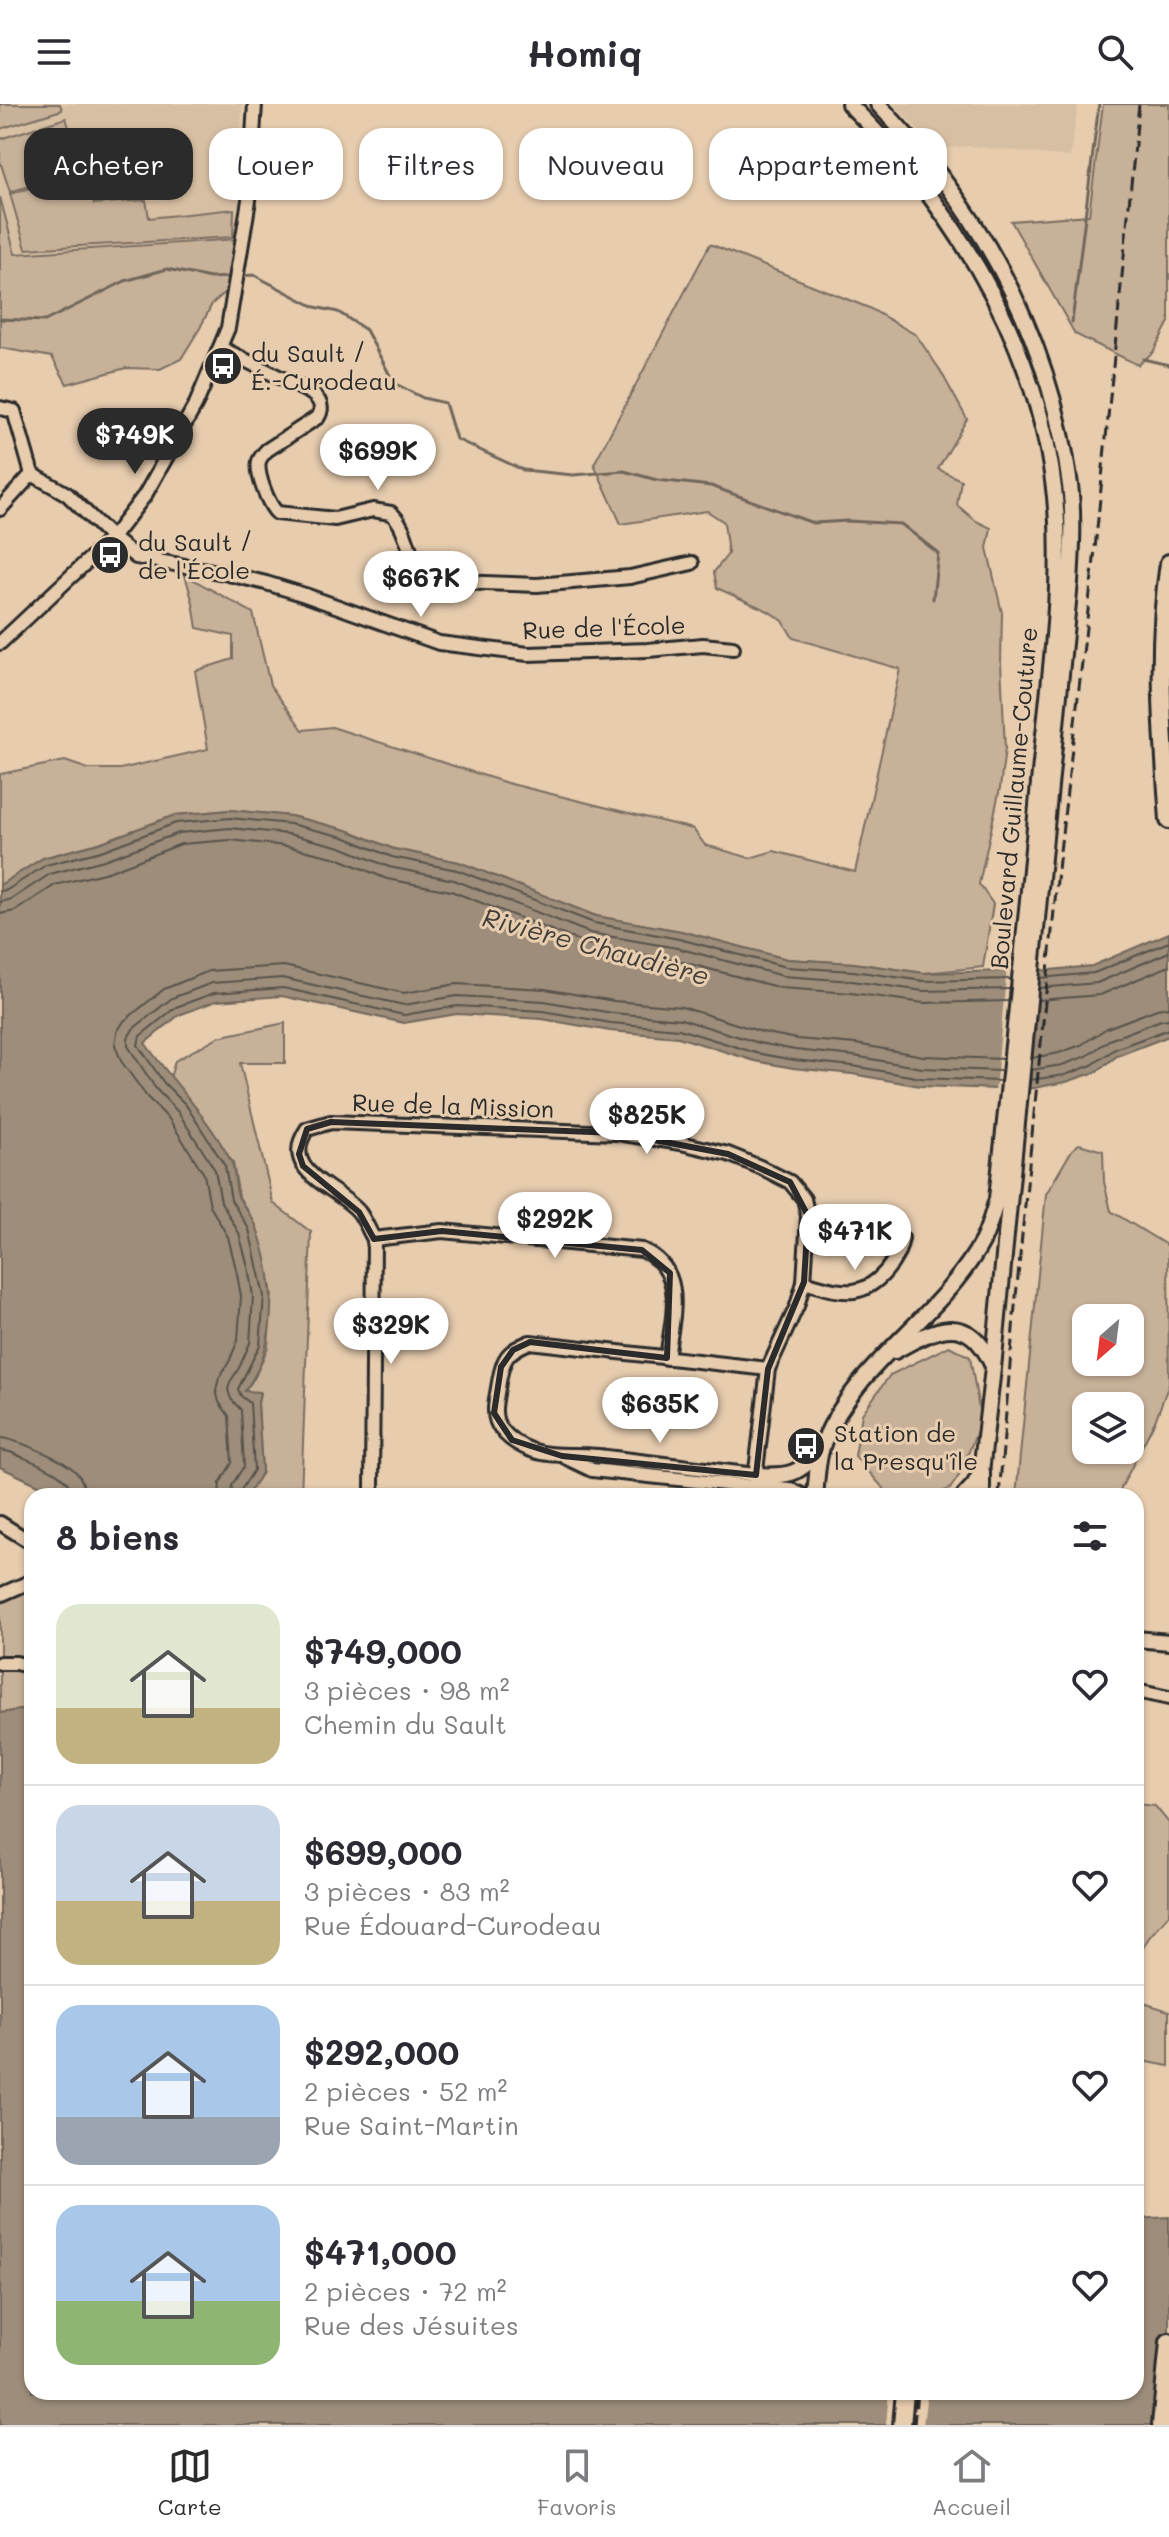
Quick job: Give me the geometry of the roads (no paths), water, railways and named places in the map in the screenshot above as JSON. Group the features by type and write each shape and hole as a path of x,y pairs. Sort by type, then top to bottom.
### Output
{"highway":[{"path":"1169,563 1161,659 1169,820"},
{"name":"Boulevard Guillaume-Couture","path":"981,1472 981,1488"},
{"path":"1161,2425 1169,2342"},
{"path":"902,2425 904,2400"}],"main road":[{"name":"Boulevard Guillaume-Couture","path":"849,104 903,162 963,244 1019,350 1050,459 1057,519 1057,582 1035,887"},
{"name":"Boulevard Guillaume-Couture","path":"878,104 940,176 994,257 1018,304 1047,378 1064,447 1070,488 1072,543 1003,1200 993,1368 981,1472"},
{"name":"Boulevard Guillaume-Couture","path":"816,1488 821,1450 846,1401 863,1378 957,1278 984,1239 1003,1200"},
{"path":"881,1359 936,1331 953,1328 977,1339 993,1368"},
{"path":"754,1486 800,1471 821,1450"},
{"path":"971,1488 981,1472"},
{"path":"1144,1640 1169,1642"},
{"path":"1144,1649 1169,1652"}],"street":[{"path":"0,643 112,538 145,495 196,404 228,328 249,200 255,104"},
{"path":"221,348 311,393 321,403 318,417 261,456 259,473 272,508 277,513 335,519 373,510 391,513 403,527 419,572 430,581 537,585 630,577 692,563"},
{"path":"0,408 14,411 32,474 0,509"},
{"name":"Rue de l'École","path":"32,474 67,494 136,557 266,583 439,643 528,654 703,645 733,648"},
{"name":"Rue de la Mission","path":"374,1239 359,1212 303,1166 299,1154 300,1139 307,1129 331,1122 617,1133 728,1154 790,1182 804,1199 808,1216 804,1282 797,1306 768,1369 754,1486"},
{"path":"372,1488 374,1239 442,1231 642,1250 654,1255 670,1273 673,1307 667,1358"},
{"path":"804,1282 858,1291 891,1265 902,1238"},
{"path":"754,1486 592,1470 562,1456 531,1450 512,1440 499,1427 494,1413 501,1367 513,1350 530,1342 768,1369"},
{"path":"0,1523 24,1538"},
{"path":"0,1595 24,1584"},
{"path":"0,1663 24,1665"},
{"path":"1144,1693 1169,1698"}],"water":[{"name":"Rivière Chaudière","path":"230,810 291,816 347,830 394,849 459,862 596,916 681,931 787,959 854,963 924,973 1050,970 1092,966 1169,933 1169,1036 1117,1056 1096,1072 1066,1082 1023,1090 920,1086 793,1068 755,1061 678,1037 610,1031 542,1019 457,1014 404,1023 282,996 216,1001 179,1015 145,1043 201,1115 231,1161 238,1196 255,1224 268,1269 271,1290 269,1333 256,1373 245,1391 260,1392 262,1472 252,1488 45,1488 0,1467 0,885 43,858 99,843 175,815"},
{"path":"24,1711 24,2400 1144,2400 1144,2219 1169,2217 1169,2425 0,2425 0,1713"}],"waterway":[{"path":"1072,322 1099,104"},
{"path":"0,319 45,321 125,281 167,269 210,278 232,277"},
{"path":"239,276 254,275 315,307 338,312 366,330 394,383 423,398 445,403 456,439 523,470 573,475 624,471 657,480 711,486 813,523 901,524 938,553 933,599"},
{"path":"1143,359 1169,365"}],"railway":[{"path":"1000,1488 1059,860 1094,559 1139,104"},
{"path":"914,2425 916,2400"}],"place":[{"name":"du Sault / É.-Curodeau","path":"223,366"},
{"name":"du Sault / de l'École","path":"110,555"},
{"name":"Station de la Presqu'île","path":"806,1446"}]}
